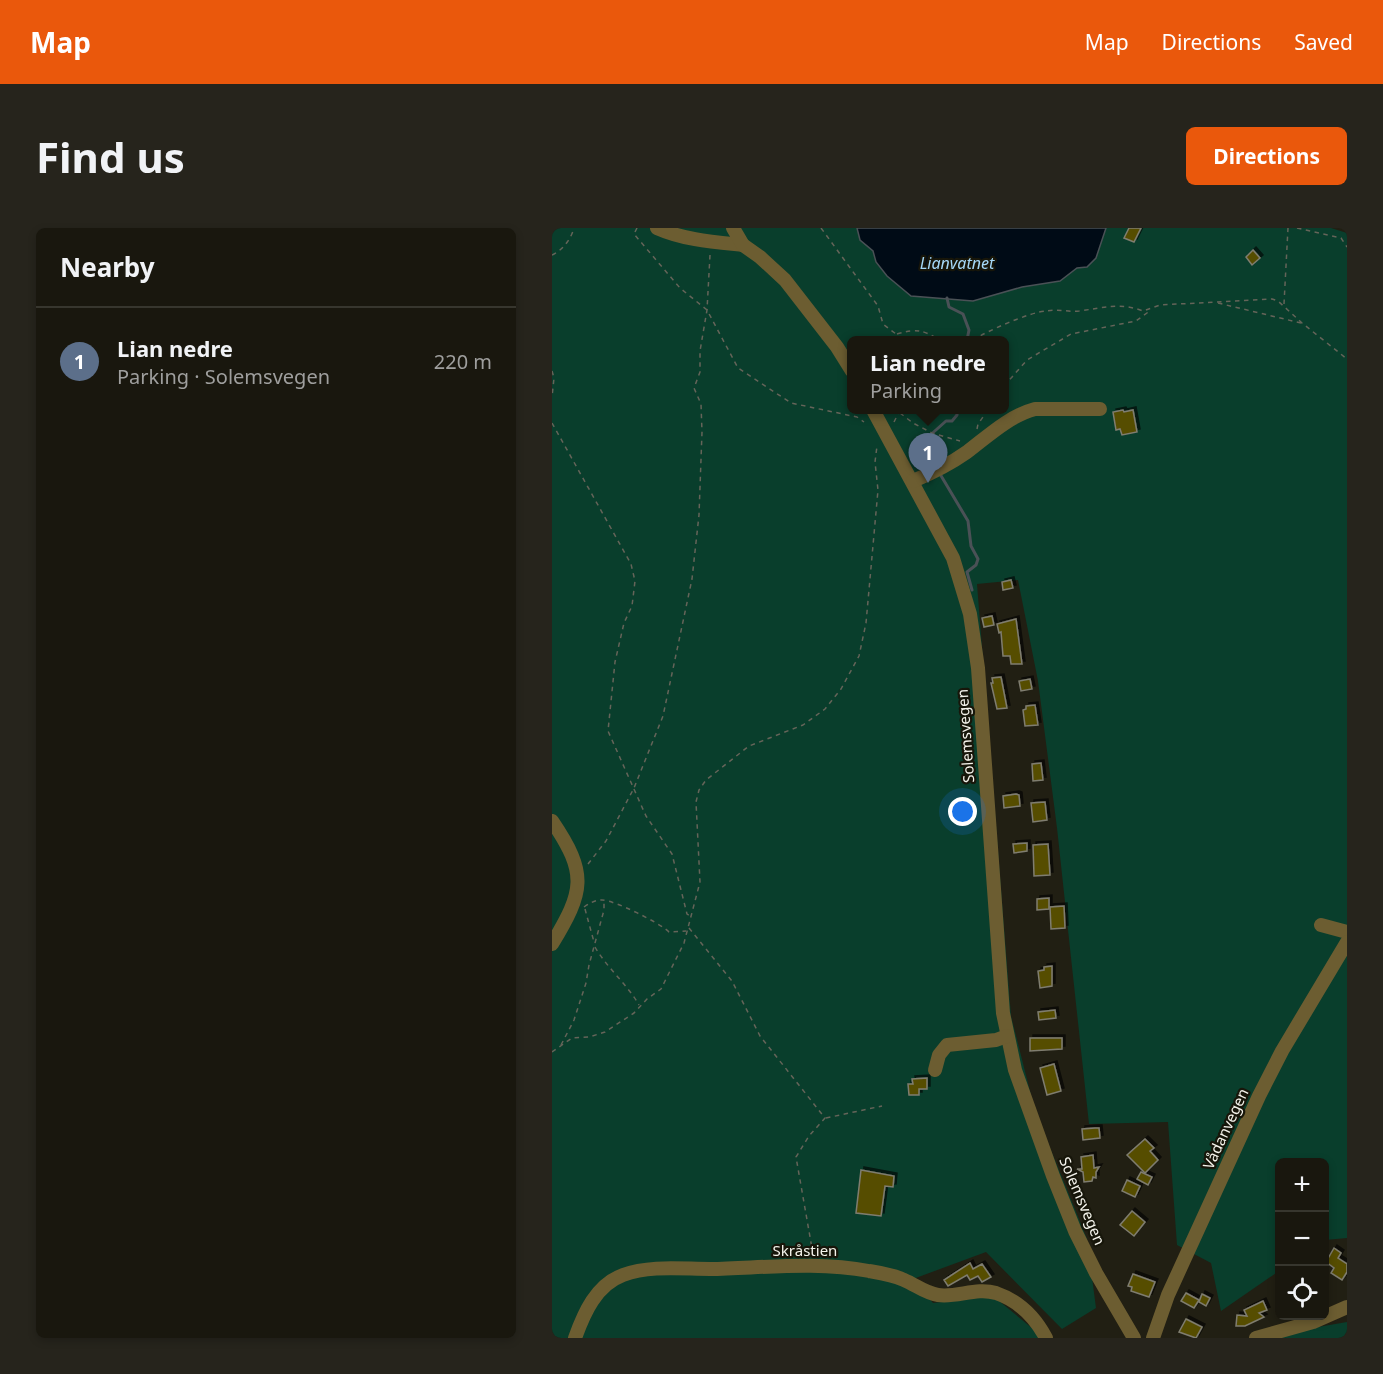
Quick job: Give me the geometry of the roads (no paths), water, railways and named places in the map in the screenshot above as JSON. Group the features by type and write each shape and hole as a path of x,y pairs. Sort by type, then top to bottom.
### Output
{"street":[{"path":"657,228 679,236 743,245"},
{"path":"733,228 743,245 785,280 847,363"},
{"path":"913,481 950,464 1006,423 1027,411 1100,409"},
{"name":"Solemsvegen","path":"875,414 913,481 952,558 965,596 975,640 1004,1013 1012,1059 1030,1117 1075,1231 1101,1283 1134,1338"},
{"path":"552,820 568,846 577,879 575,902 552,944"},
{"path":"1321,925 1347,933"},
{"name":"Vådanvegen","path":"1153,1338 1168,1295 1259,1096 1282,1051 1347,942"},
{"path":"935,1070 939,1055 947,1045 996,1040 1007,1036"},
{"name":"Skråstien","path":"575,1338 584,1315 597,1293 624,1275 668,1269 815,1266 868,1270 894,1276 929,1293 940,1295 975,1291 996,1293 1027,1311 1046,1338"},
{"path":"1256,1338 1313,1322 1347,1307"}],"water":[{"name":"Lianvatnet","path":"857,228 1106,228 1096,258 1087,267 1077,268 1060,281 1022,287 973,301 911,296 887,276 876,262 873,251 860,240"}],"waterway":[{"path":"947,298 949,307 963,314 969,330 968,336"},
{"path":"936,464 927,438 946,421 952,421 957,414"},
{"path":"940,474 968,521 971,546 978,559 976,565 967,572 972,590"}],"place":[{"name":"Lian nedre","path":"928,483"}]}
